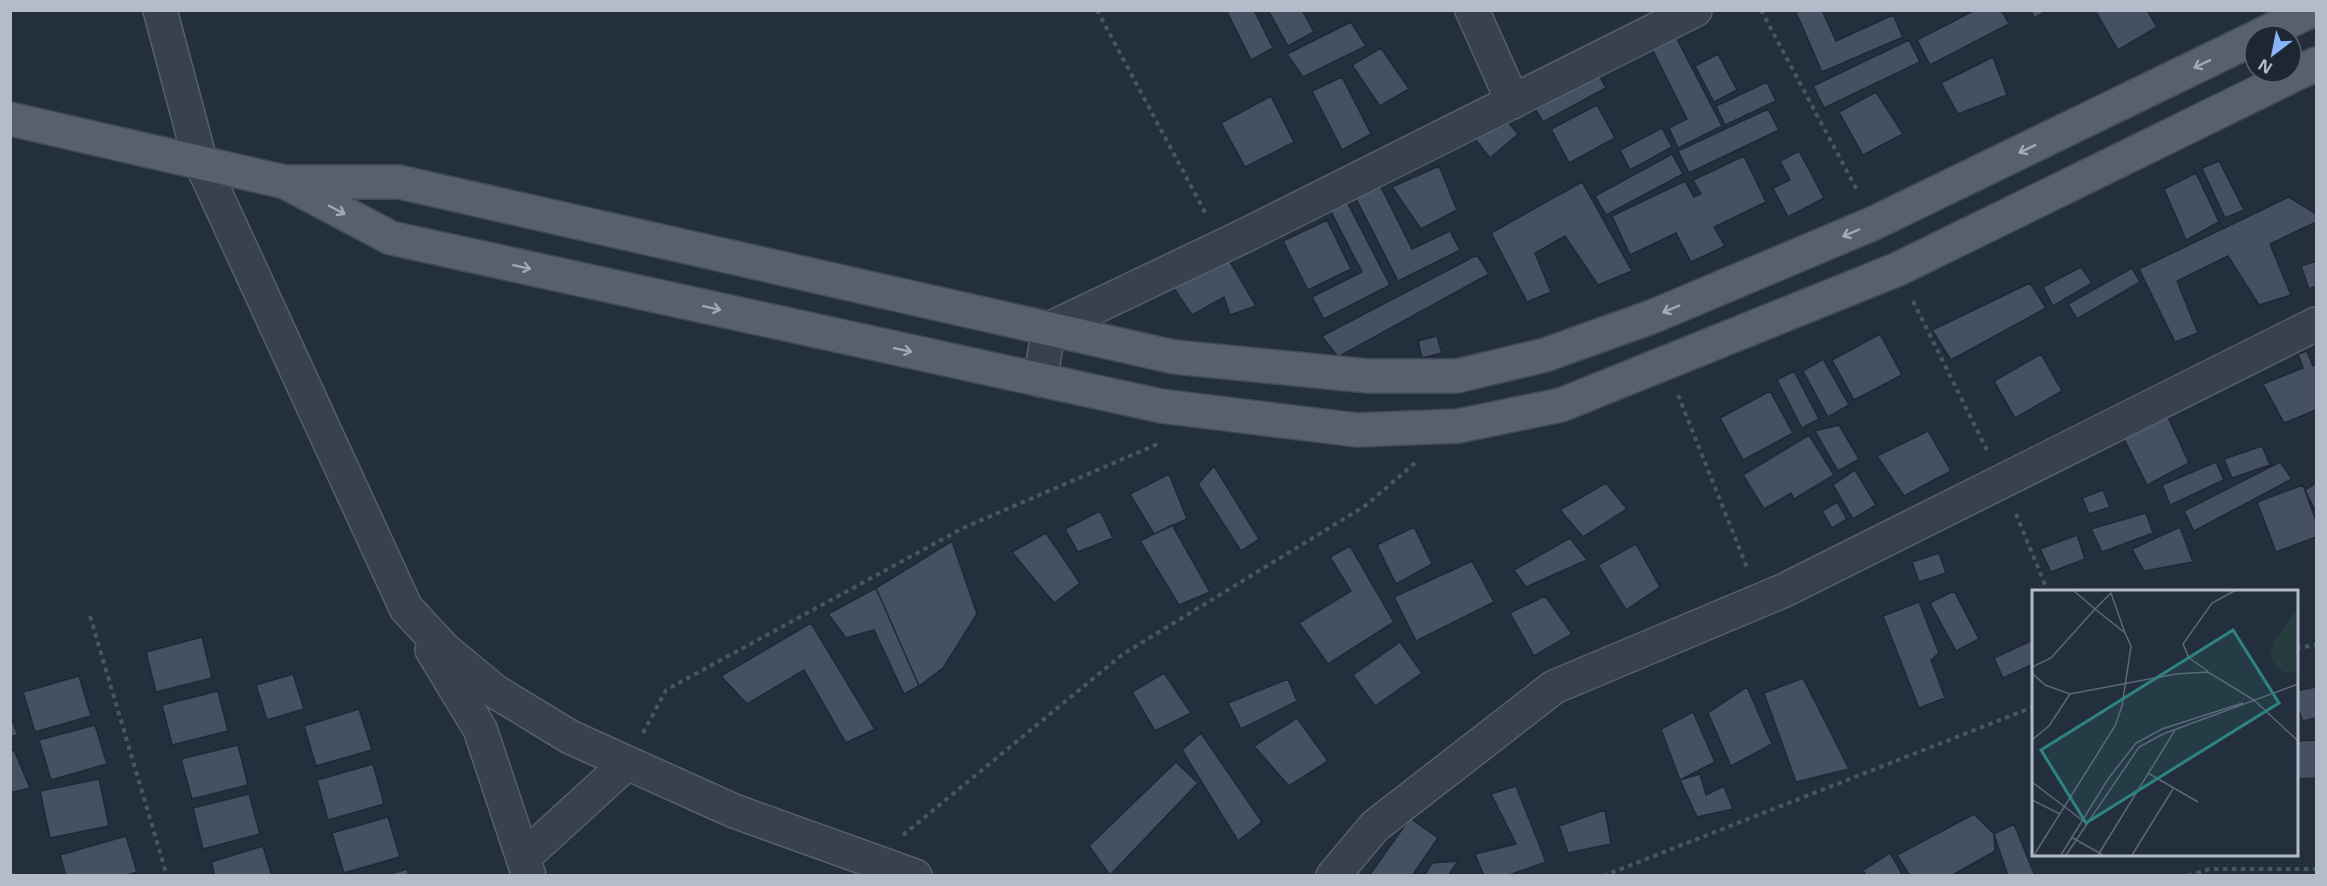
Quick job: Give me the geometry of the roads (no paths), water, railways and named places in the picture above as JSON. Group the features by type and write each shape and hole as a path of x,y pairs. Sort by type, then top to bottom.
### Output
{"main road":[{"path":"2283,24 2312,10"},
{"path":"285,182 399,182 1174,357 1368,376 1457,376 1545,355 1654,316 1874,223 2243,44"},
{"path":"10,119 200,160 285,182 391,238 1161,406 1357,430 1458,426 1561,405 1898,269 2316,64"}],"street":[{"path":"160,10 200,160 406,608 480,729 526,867 627,762"},
{"path":"1472,10 1513,102"},
{"path":"1040,380 1049,329 1223,246 1695,10"},
{"path":"1333,876 1375,826 1554,687 1760,601 2003,482 2316,324"},
{"path":"406,608 444,649 496,692 570,737 734,811 915,876"}]}
